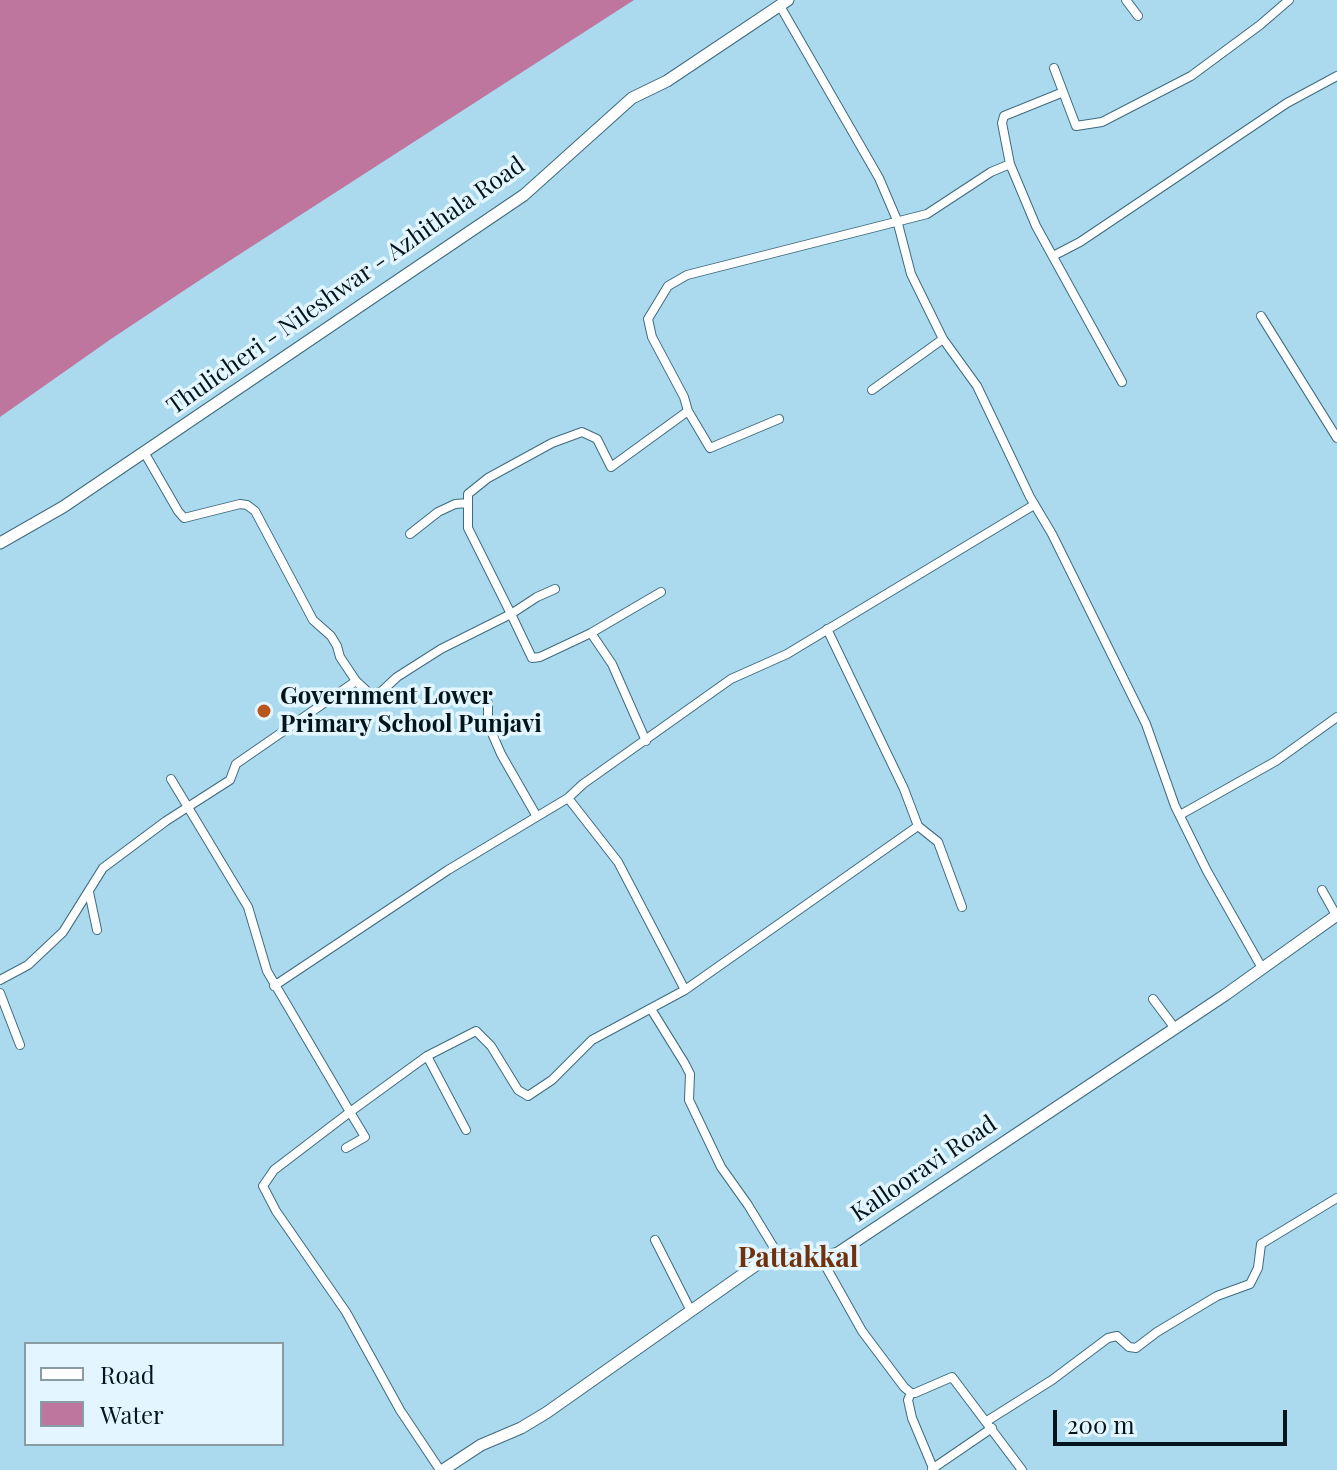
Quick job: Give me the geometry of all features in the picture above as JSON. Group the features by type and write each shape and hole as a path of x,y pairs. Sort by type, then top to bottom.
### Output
{"main road":[{"name":"Thulicheri - Nileshwar - Azhithala Road","path":"0,543 63,507 524,195 632,98 667,81 784,3"},
{"name":"Kallooravi Road","path":"821,1258 838,1253 885,1224 1337,915"},
{"path":"441,1470 481,1445 521,1428 546,1413 776,1251 798,1258 821,1258"}],"street":[{"path":"1126,0 1138,16"},
{"path":"1054,68 1076,126 1102,122 1191,76 1289,0"},
{"path":"784,3 879,178 897,220 911,274 943,339 977,386 1034,505 1087,602 1146,724 1180,815 1207,871 1262,968"},
{"path":"1053,256 1080,242 1287,103 1337,76"},
{"path":"1061,93 1004,116 1002,123 1010,164 1036,226 1122,382"},
{"path":"779,419 710,448 652,337 648,319 668,286 687,275 927,214 991,172 1010,164"},
{"path":"1261,316 1337,438"},
{"path":"872,390 943,339"},
{"path":"661,592 591,633 532,658 468,528 468,494 488,478 552,443 582,432 597,439 611,467 688,411"},
{"path":"144,452 184,518 240,504 255,511 313,620 331,636 356,681 371,695 382,691 397,677 441,649 555,589"},
{"path":"410,534 438,512 455,504 468,503"},
{"path":"274,986 448,870 568,798 583,784 731,679 787,654 1034,505"},
{"path":"827,629 904,789 912,815 918,826 938,842 962,907"},
{"path":"591,633 612,664 646,741"},
{"path":"0,980 28,965 63,932 103,868 166,821 230,780 236,764 356,681"},
{"path":"488,703 488,724 501,754 536,815"},
{"path":"1180,815 1276,761 1337,717"},
{"path":"171,779 248,907 274,986 303,1029 365,1137 346,1148"},
{"path":"568,798 618,862 685,990"},
{"path":"441,1470 400,1410 346,1312 276,1211 263,1186 274,1170 427,1056 476,1031 491,1046 518,1090 528,1096 552,1080 592,1040 685,990 918,826"},
{"path":"1322,890 1337,915"},
{"path":"89,891 97,930"},
{"path":"0,993 20,1045"},
{"path":"1153,999 1174,1027"},
{"path":"651,1009 690,1074 689,1100 721,1167 776,1251"},
{"path":"427,1056 466,1130"},
{"path":"1022,1470 989,1424 952,1377 911,1393 908,1400 912,1418 932,1469 989,1424 1108,1338 1117,1336 1129,1347 1136,1348 1207,1302 1250,1284 1258,1268 1261,1244 1337,1198"},
{"path":"655,1240 691,1311"},
{"path":"821,1258 862,1331 892,1374 911,1393"}],"water":[{"path":"0,0 634,0 209,274 0,417"}],"place":[{"name":"Government Lower Primary School Punjavi","path":"264,711"}],"district":[{"name":"Pattakkal","path":"798,1258"}]}
